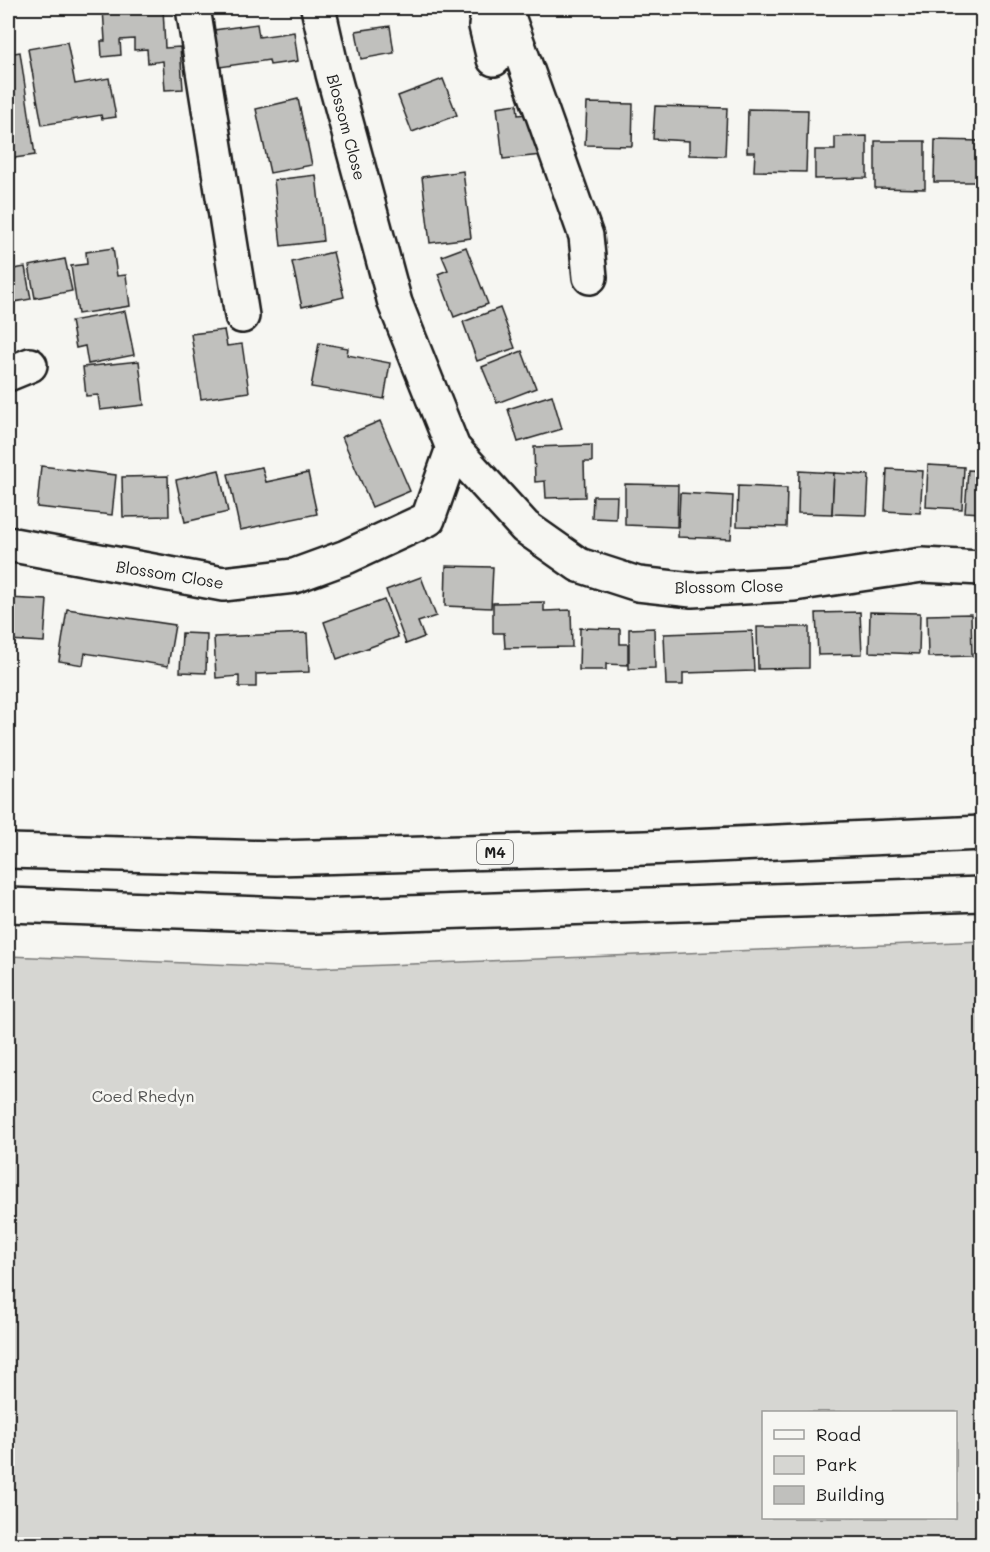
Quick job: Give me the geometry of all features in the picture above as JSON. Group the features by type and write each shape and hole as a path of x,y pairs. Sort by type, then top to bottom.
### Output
{"main road":[{"path":"193,8 242,316"},
{"name":"Blossom Close","path":"318,8 333,74 395,303 453,448 525,527 579,564 638,584 692,590 794,584 922,565 982,568"},
{"path":"489,8 486,26 494,59"},
{"path":"505,8 584,230 590,277"},
{"name":"Blossom Close","path":"8,544 223,584 294,576 346,557 428,519 453,448"},
{"name":"M4","path":"8,851 276,858 645,848 982,833"},
{"path":"8,905 316,916 982,894"}],"green space":[{"name":"Coed Rhedyn","path":"982,941 982,1544 8,1544 8,956 312,968"}],"building":[{"path":"103,8 163,8 165,48 180,47 183,89 165,90 163,61 148,63 147,49 134,50 134,39 120,40 121,55 102,57 101,41 105,41"},
{"path":"257,24 259,37 294,32 298,61 270,65 269,60 213,68 207,31"},
{"path":"390,26 394,53 361,59 356,31"},
{"path":"67,42 75,84 109,78 116,117 102,119 101,115 42,125 28,49"},
{"path":"20,52 35,155 8,159 8,54"},
{"path":"443,79 457,115 412,132 398,96"},
{"path":"298,99 312,165 270,173 256,109"},
{"path":"587,103 633,104 632,146 585,145"},
{"path":"517,104 518,115 538,113 542,155 503,159 497,107"},
{"path":"655,106 727,108 725,156 689,155 689,141 653,139"},
{"path":"748,109 808,110 806,172 754,171 755,152 747,152"},
{"path":"867,136 867,178 815,179 815,150 835,150 835,137"},
{"path":"935,140 982,141 982,182 934,182"},
{"path":"875,141 925,141 925,189 875,188"},
{"path":"463,171 471,238 430,243 422,177"},
{"path":"316,175 323,241 281,246 274,180"},
{"path":"466,247 488,304 454,317 438,274 448,270 442,256"},
{"path":"113,248 117,276 126,275 130,306 78,314 71,266 87,264 86,252"},
{"path":"333,252 344,297 302,307 292,262"},
{"path":"65,259 72,291 35,298 29,266"},
{"path":"25,267 31,299 8,303 8,270"},
{"path":"500,308 515,348 477,361 463,322"},
{"path":"125,311 134,355 88,364 85,346 76,348 71,321"},
{"path":"224,330 227,346 242,344 249,392 201,399 191,334"},
{"path":"319,343 348,348 347,355 390,363 384,399 311,387"},
{"path":"522,351 536,388 497,403 482,367"},
{"path":"139,361 144,405 100,410 98,395 86,396 83,367"},
{"path":"552,395 562,429 518,442 508,409"},
{"path":"380,421 410,491 372,507 342,437"},
{"path":"592,445 592,462 584,462 585,497 546,498 545,481 535,482 534,447"},
{"path":"928,465 964,467 962,509 926,507"},
{"path":"41,466 116,475 112,515 37,507"},
{"path":"262,467 266,482 308,473 317,514 240,530 228,474"},
{"path":"887,469 923,471 920,513 885,511"},
{"path":"219,470 228,512 185,522 176,480"},
{"path":"968,470 982,471 982,513 965,512"},
{"path":"799,471 834,473 832,514 798,513"},
{"path":"834,473 869,475 867,515 832,514"},
{"path":"168,476 169,516 123,517 122,477"},
{"path":"625,484 678,485 677,527 625,525"},
{"path":"738,486 787,488 786,527 737,526"},
{"path":"680,493 733,496 731,539 678,537"},
{"path":"593,496 617,496 616,519 592,518"},
{"path":"446,566 493,567 491,608 445,606"},
{"path":"421,577 436,616 418,622 424,637 406,644 386,590"},
{"path":"8,598 47,600 44,642 8,640"},
{"path":"384,600 398,637 337,659 324,622"},
{"path":"544,602 544,611 571,610 572,647 505,648 504,633 493,633 493,603"},
{"path":"67,609 175,625 168,666 85,653 83,665 59,661"},
{"path":"860,612 862,654 818,655 816,613"},
{"path":"870,612 920,613 919,654 869,652"},
{"path":"971,614 972,656 928,657 927,615"},
{"path":"757,627 809,627 809,668 758,669"},
{"path":"580,628 620,629 620,644 628,644 628,665 606,664 606,670 579,670"},
{"path":"654,628 655,668 629,669 629,629"},
{"path":"752,631 754,671 683,673 683,685 666,685 664,634"},
{"path":"182,633 207,634 206,673 180,672"},
{"path":"307,633 309,672 256,674 256,687 239,687 239,676 216,678 214,637"},
{"path":"980,638 982,638 982,661 980,661"}]}
